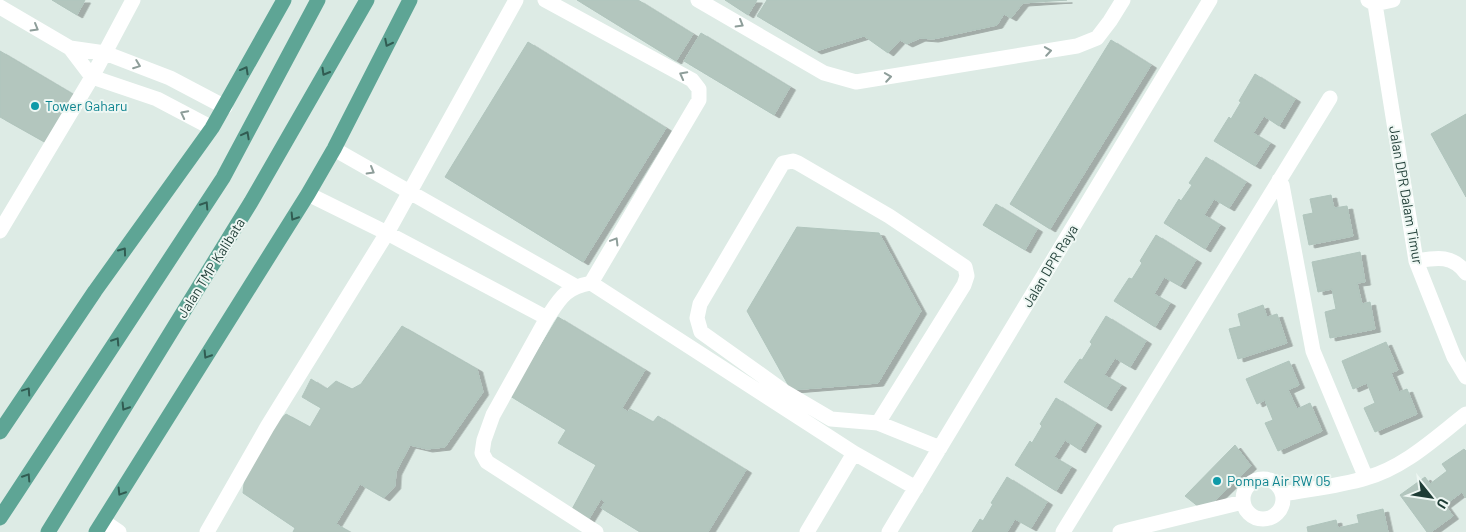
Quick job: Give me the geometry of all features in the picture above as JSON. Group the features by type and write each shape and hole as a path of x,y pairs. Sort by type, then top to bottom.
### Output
{"main road":[{"path":"0,432 95,291 212,128 284,0"},
{"path":"0,518 222,178 318,0"},
{"name":"Jalan TMP Kalibata","path":"48,532 251,202 367,0"},
{"path":"100,526 308,194 334,149 410,0"}],"street":[{"path":"0,231 92,77 133,0"},
{"path":"208,532 267,427 387,233 516,0"},
{"path":"545,0 692,80 699,89 699,100 591,283"},
{"path":"698,0 824,73 856,82 1077,46 1097,38 1123,0"},
{"name":"Jalan DPR Raya","path":"889,532 1210,0"},
{"path":"1371,2 1393,0"},
{"name":"Jalan DPR Dalam Timur","path":"1371,2 1416,262 1454,357 1466,377"},
{"path":"0,7 70,48 105,53 170,78 225,106"},
{"path":"70,48 92,77 157,99 212,128"},
{"path":"1063,532 1330,98"},
{"path":"334,149 575,286"},
{"path":"878,423 964,285 967,276 965,267 889,216 798,163 793,161 783,163 700,304 697,318 701,332 785,392 831,419 878,423 940,448"},
{"path":"1279,180 1313,351 1366,478"},
{"path":"308,194 387,233 547,318"},
{"path":"1416,262 1440,257 1451,261 1466,273"},
{"path":"596,532 487,462 482,453 484,440 493,415 547,318 558,301 575,286 591,283 854,452 916,488"},
{"path":"1283,494 1366,478 1397,465 1466,414"},
{"path":"807,532 854,452"},
{"path":"1259,479 1275,482 1283,494 1280,510 1269,525 1246,510 1243,502 1246,487 1259,479"},
{"path":"1120,532 1243,502"},
{"path":"100,526 119,532"}],"building":[{"path":"52,0 85,0 77,15"},
{"path":"577,0 638,0 693,34 676,61"},
{"path":"725,0 757,0 748,15"},
{"path":"767,0 1067,0 1023,3 1011,18 1004,14 997,25 933,39 920,38 907,44 900,40 888,53 864,36 816,51 757,16"},
{"path":"701,33 790,87 774,115 684,61"},
{"path":"1111,40 1151,65 1050,229 1010,204"},
{"path":"528,42 666,128 583,262 445,177"},
{"name":"Tower Gaharu","path":"0,51 76,96 48,144 0,117"},
{"path":"1255,74 1295,99 1279,126 1264,116 1253,133 1270,143 1255,166 1214,141 1229,117 1231,119"},
{"path":"1466,114 1466,197 1431,134"},
{"path":"1206,157 1246,182 1229,208 1214,199 1204,215 1220,225 1205,249 1164,223 1179,199 1181,201 1192,185 1189,183"},
{"path":"1331,195 1334,208 1347,206 1353,236 1309,245 1303,215 1313,213 1310,199"},
{"path":"996,204 1037,229 1025,250 983,225"},
{"path":"797,227 879,233 921,311 878,383 791,390 747,311"},
{"path":"1156,235 1196,260 1180,286 1164,277 1154,294 1170,303 1155,327 1114,301 1129,278 1132,279 1142,263 1140,261"},
{"path":"1360,252 1365,282 1357,283 1362,304 1370,302 1375,329 1330,338 1325,312 1336,309 1332,289 1318,292 1312,262"},
{"path":"1263,305 1267,317 1277,314 1287,343 1238,359 1229,329 1241,326 1238,314"},
{"path":"1106,316 1146,341 1130,367 1115,358 1104,375 1121,385 1106,408 1064,382 1080,359 1082,360 1092,344 1090,342"},
{"path":"558,317 645,370 622,408 628,412 630,409 653,422 658,416 746,470 708,532 640,532 601,508 605,502 601,499 587,522 571,511 596,465 558,443 566,430 510,396"},
{"path":"402,326 477,369 483,392 445,447 427,449 410,445 396,472 395,486 384,498 360,484 336,524 350,532 293,532 295,528 243,493 245,474 274,424 286,414 310,427 321,408 302,397 311,379 327,389 336,381 352,389 361,384"},
{"path":"1386,342 1398,370 1391,373 1399,392 1407,389 1417,414 1375,432 1364,408 1375,403 1367,383 1353,389 1342,361"},
{"path":"1289,361 1299,385 1288,390 1297,409 1310,403 1322,431 1278,451 1265,423 1273,420 1265,400 1257,404 1246,379"},
{"path":"1056,398 1096,423 1080,450 1065,440 1054,457 1071,467 1056,491 1015,465 1030,441 1032,443 1042,426 1040,424"},
{"name":"Pompa Air RW 05","path":"1235,445 1251,466 1204,511 1185,496"},
{"path":"1464,449 1466,451 1466,498 1462,492 1445,505 1453,516 1431,532 1427,532 1400,495 1425,477 1430,484 1447,471 1442,464"},
{"path":"1007,477 1047,502 1031,528 1015,519 1007,532 972,532 980,519 983,521 993,504 991,503"},
{"path":"1383,509 1388,532 1308,532 1307,527 1336,520 1338,528 1359,523 1357,515"}],"place":[{"name":"Tower Gaharu","path":"35,106"},
{"name":"Pompa Air RW 05","path":"1217,481"}]}
